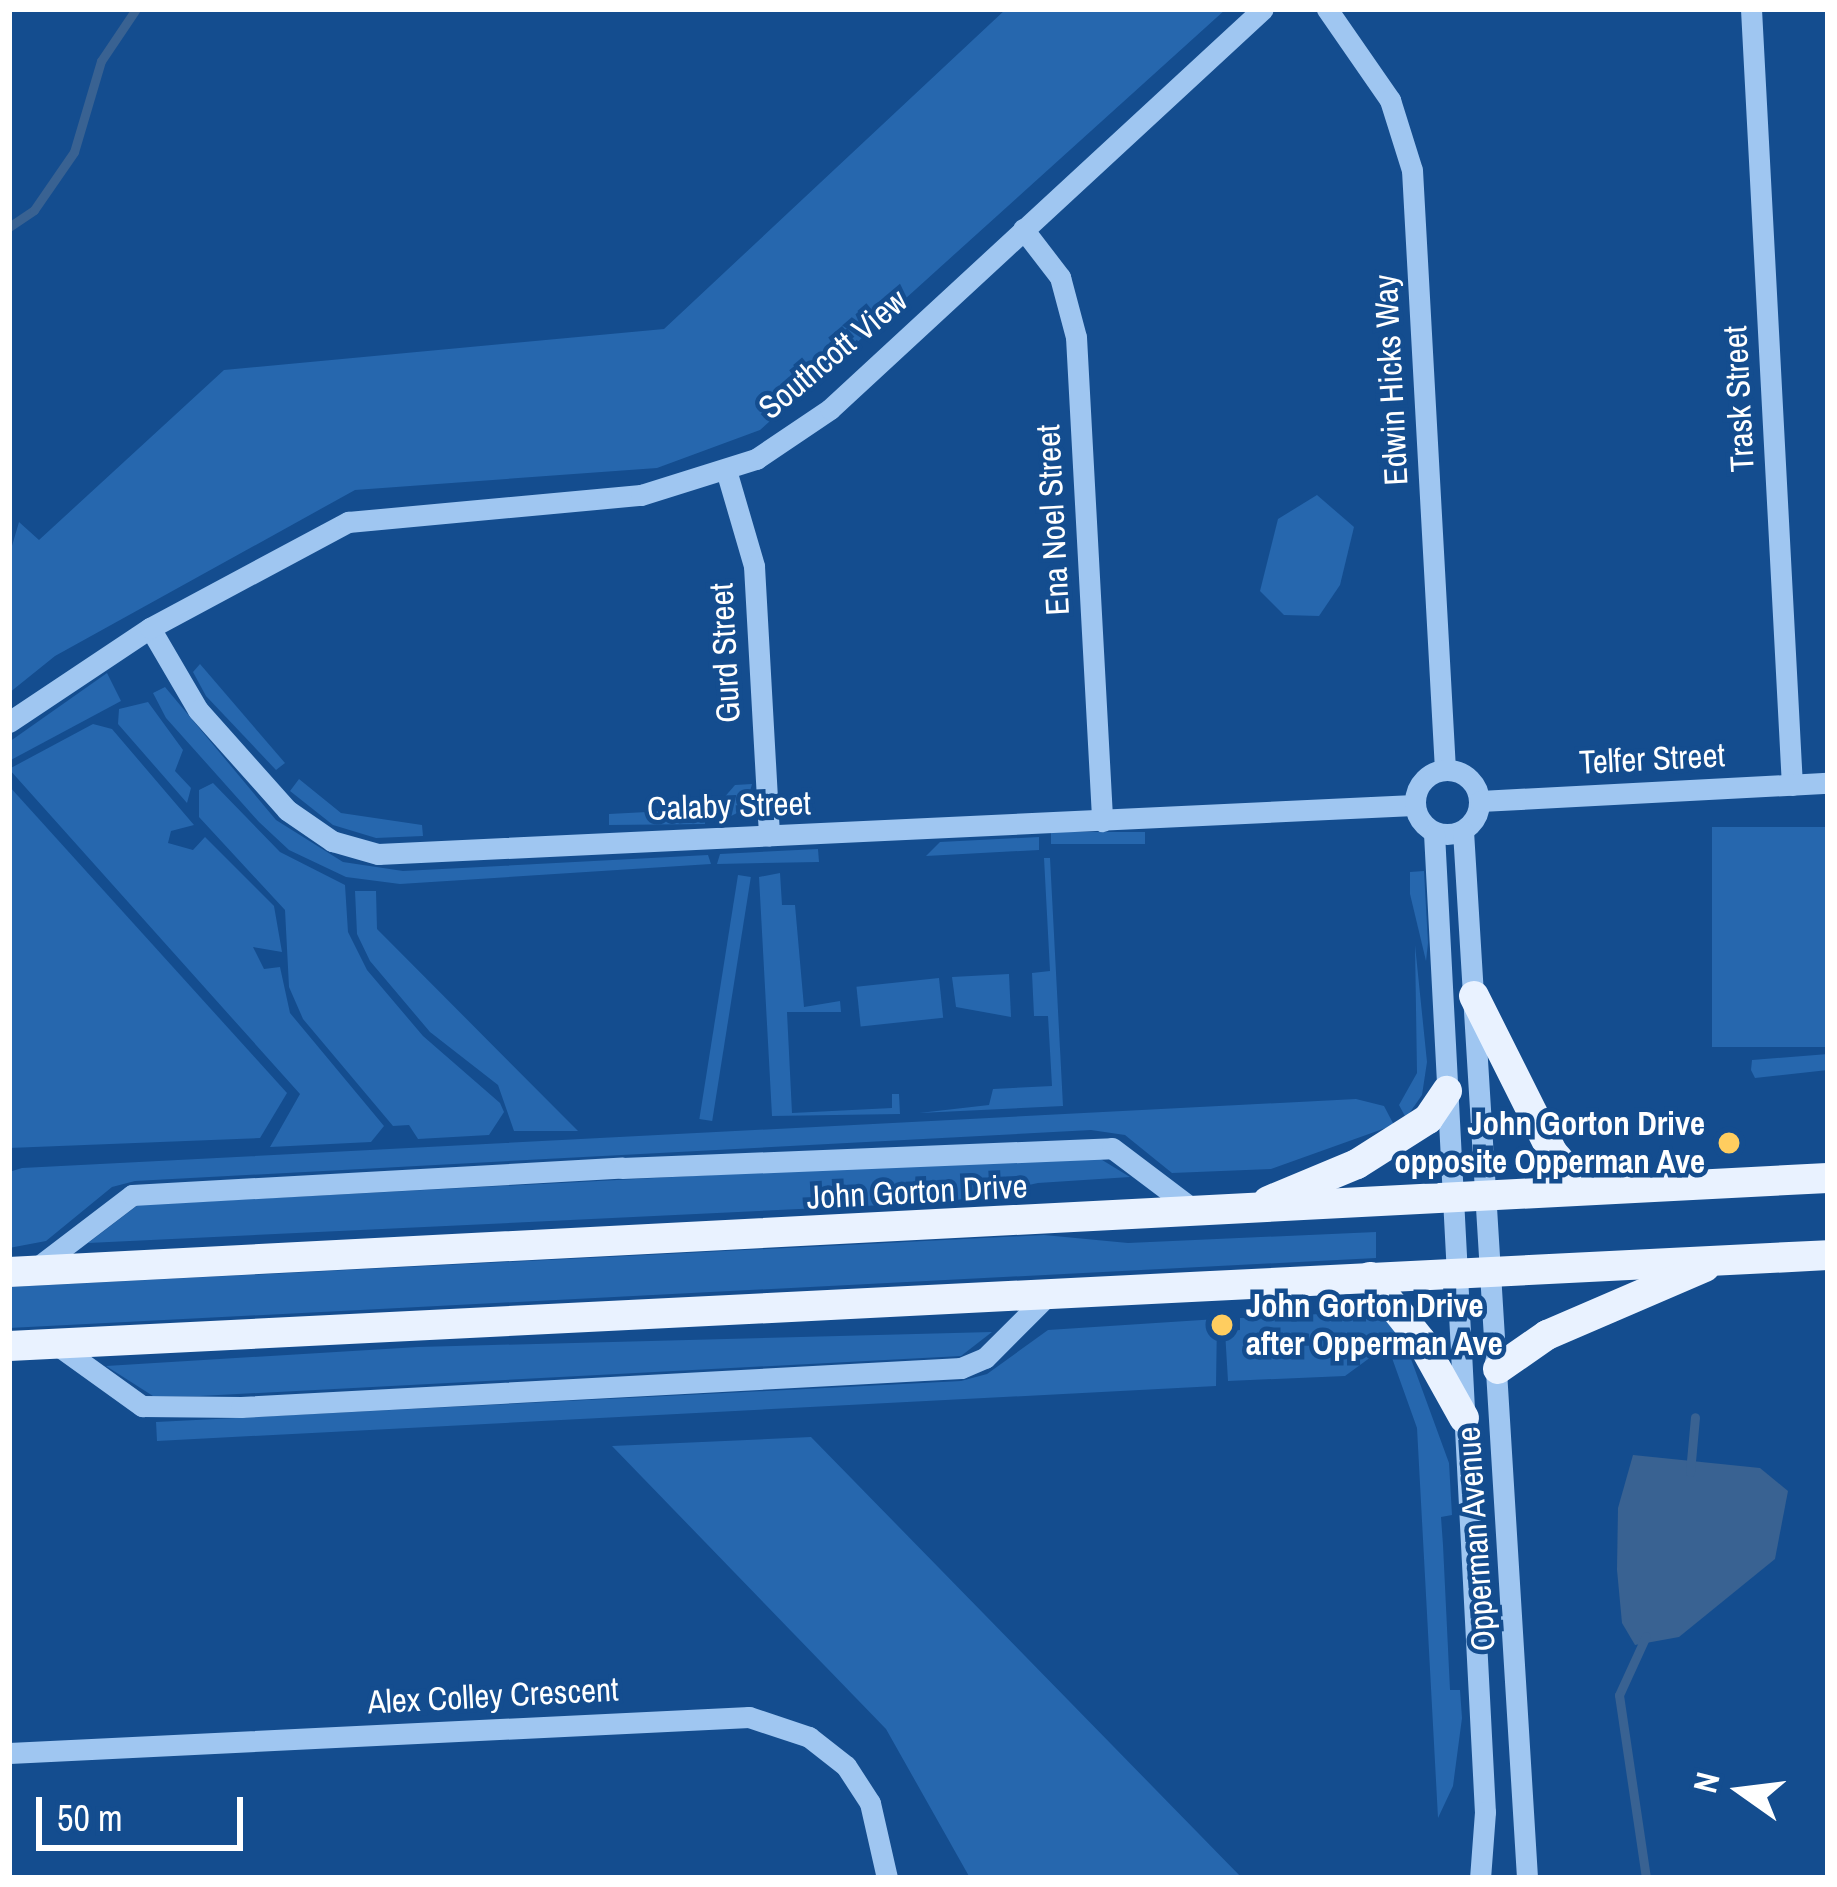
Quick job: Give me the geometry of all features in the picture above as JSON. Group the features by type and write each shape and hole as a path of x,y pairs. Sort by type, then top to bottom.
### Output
{"main road":[{"path":"1474,996 1552,1153 1584,1189"},
{"path":"1246,1210 1357,1165 1428,1119 1447,1091"},
{"name":"John Gorton Drive","path":"20,1272 1828,1178"},
{"path":"9,1346 1828,1255"},
{"path":"1498,1369 1547,1335 1721,1259"},
{"path":"1370,1277 1421,1341 1464,1418"}],"street":[{"name":"Southcott View","path":"9,722 150,628 348,522 630,496 726,470 813,423 1263,9"},
{"name":"Edwin Hicks Way","path":"1328,9 1390,100 1412,170 1445,770"},
{"name":"Trask Street","path":"1751,9 1792,785"},
{"name":"Ena Noel Street","path":"1023,229 1060,277 1076,337 1102,821"},
{"name":"Gurd Street","path":"726,470 754,566 769,836"},
{"name":"Calaby Street","path":"150,628 198,710 301,822 349,848 392,855 1414,805"},
{"path":"1453,1198 1434,832 1414,805 1419,784 1445,770 1465,774 1480,801 1463,831 1486,1196"},
{"name":"Telfer Street","path":"1480,801 1828,783"},
{"path":"1434,832 1463,831"},
{"path":"20,1272 114,1203 139,1193 622,1168 1112,1148 1198,1213"},
{"name":"Opperman Avenue","path":"1486,1196 1527,1878"},
{"name":"Opperman Avenue","path":"1453,1198 1485,1812 1480,1878"},
{"path":"57,1345 142,1406 241,1407 961,1368 986,1358 1049,1294"},
{"name":"Alex Colley Crescent","path":"9,1753 749,1717 809,1737 846,1766 870,1803 887,1878"}],"shaded area":[{"path":"1006,9 1226,9 760,430 657,468 355,490 55,656 9,693 9,556 19,522 39,540 224,370 664,329"},
{"path":"1317,495 1354,527 1340,585 1319,616 1284,615 1260,591 1278,519"},
{"path":"200,664 285,763 276,770 206,696 193,672"},
{"path":"107,673 121,701 9,761 9,742"},
{"path":"165,687 276,820 343,862 403,871 708,855 711,864 400,884 346,877 289,850 259,822 166,718 153,693"},
{"path":"148,702 183,750 175,771 191,788 187,803 118,724 119,709"},
{"path":"93,724 112,729 194,825 171,831 168,843 193,850 205,837 274,906 282,952 253,947 264,969 280,967 290,1013 384,1126 371,1142 270,1147 300,1094 9,769"},
{"path":"299,779 341,813 422,825 423,836 376,838 333,825 290,791"},
{"path":"213,783 280,852 345,885 348,932 367,970 423,1036 500,1103 504,1112 489,1135 418,1139 409,1125 393,1126 303,1019 289,987 285,910 199,817 199,790"},
{"path":"752,784 745,809 717,823 716,807 735,785"},
{"path":"9,786 287,1093 260,1138 9,1148"},
{"path":"704,809 705,824 609,825 609,814"},
{"path":"1712,827 1828,827 1828,1047 1712,1047"},
{"path":"1051,832 1145,832 1145,844 1051,844"},
{"path":"1039,837 1039,850 926,856 940,842"},
{"path":"818,849 819,862 717,864 720,854"},
{"path":"1044,858 1050,858 1063,1106 919,1113 989,1105 993,1089 1052,1086 1048,1016 1034,1016 1032,973 1050,971"},
{"path":"1424,871 1426,961 1410,894 1410,872"},
{"path":"780,873 782,905 795,905 804,1007 840,1001 841,1012 787,1012 792,1113 892,1108 892,1094 899,1094 900,1114 772,1116 759,877"},
{"path":"738,875 751,877 712,1121 699,1119"},
{"path":"355,891 376,891 377,929 578,1131 514,1131 498,1085 430,1032 370,961 357,934"},
{"path":"1415,945 1427,1062 1422,1095 1406,1118 1399,1105 1417,1073"},
{"path":"1009,974 1011,1017 956,1007 952,977"},
{"path":"939,978 943,1018 861,1026 856,987"},
{"path":"1828,1054 1828,1070 1755,1078 1751,1070 1752,1060"},
{"path":"1356,1099 1384,1106 1394,1125 1271,1169 1172,1173 1125,1135 1091,1130 135,1181 112,1187 46,1241 9,1248 9,1172 22,1168"},
{"path":"1094,1155 1130,1177 1038,1183 948,1202 88,1243 138,1205"},
{"path":"1376,1232 1376,1258 9,1328 9,1287 1044,1235 1128,1243"},
{"path":"1360,1312 1382,1317 1401,1335 1345,1376 1228,1381 1225,1331 1240,1330 1240,1318"},
{"path":"1217,1319 1216,1386 157,1441 156,1422 961,1381 987,1374 1048,1330"},
{"path":"992,1332 961,1356 200,1396 153,1396 106,1366 418,1347"},
{"path":"1407,1348 1449,1463 1452,1515 1441,1517 1450,1690 1460,1690 1462,1718 1453,1786 1438,1818 1417,1428 1392,1358"},
{"path":"811,1437 1242,1878 970,1878 886,1729 612,1446"},
{"path":"1633,1455 1760,1468 1788,1491 1775,1559 1679,1637 1635,1645 1622,1623 1617,1570 1618,1508"}],"waterway":[{"path":"9,227 34,210 74,152 101,61 136,9"},
{"path":"1690,1472 1695,1417"},
{"path":"1646,1636 1619,1695 1646,1878"}],"place":[{"name":"John Gorton Drive opposite Opperman Ave","path":"1729,1143"},
{"name":"John Gorton Drive after Opperman Ave","path":"1222,1325"}]}
